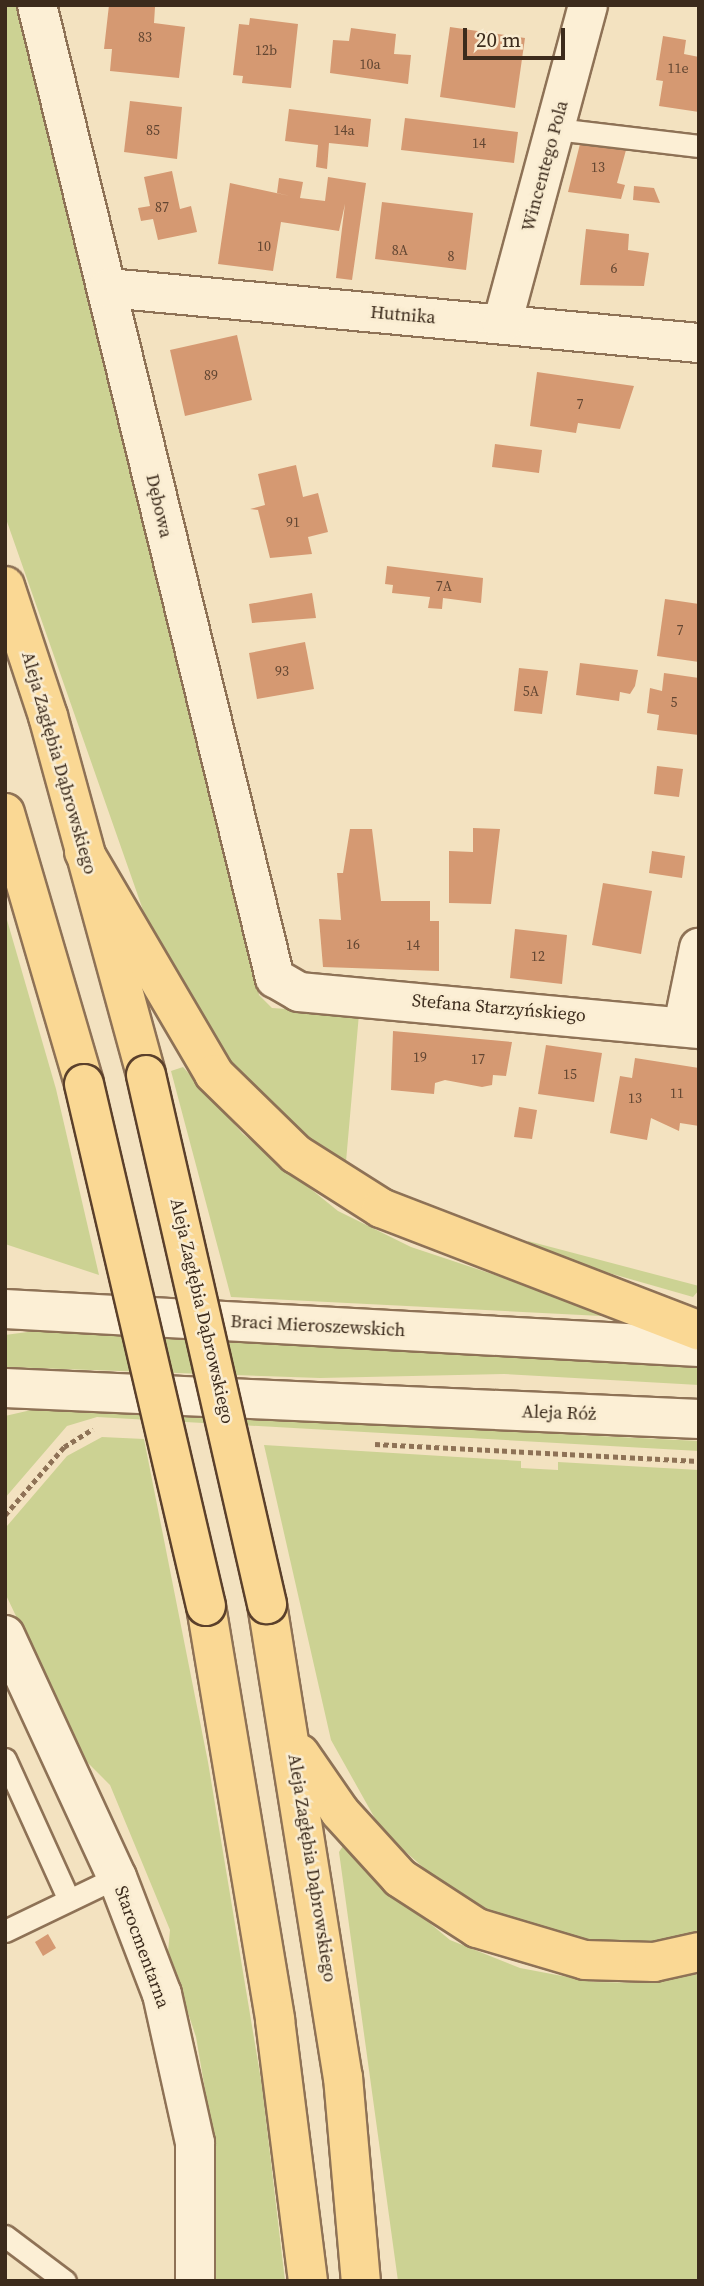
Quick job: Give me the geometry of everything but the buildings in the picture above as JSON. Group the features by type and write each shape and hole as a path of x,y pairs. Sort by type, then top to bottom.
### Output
{"main road":[{"name":"Aleja Zagłębia Dąbrowskiego","path":"5,586 84,852 146,1075 267,1604 293,1744 339,2050 361,2281"},
{"path":"5,813 84,1084 206,1606 300,2203 308,2281"},
{"path":"84,852 214,1074 323,1175 458,1241 699,1331"},
{"path":"293,1744 340,1812 386,1863 450,1914 510,1942 585,1960 653,1962 699,1952"}],"street":[{"name":"Dębowa","path":"37,5 108,288 266,963 281,984 299,992"},
{"name":"Wincentego Pola","path":"502,324 556,128 583,6"},
{"name":"Hutnika","path":"108,288 699,343"},
{"path":"691,1028 699,948"},
{"name":"Stefana Starzyńskiego","path":"299,992 691,1028"},
{"name":"Braci Mieroszewskich","path":"5,1309 699,1347"},
{"name":"Aleja Róż","path":"5,1388 699,1419"},
{"name":"Starocmentarna","path":"8,1648 117,1877 162,1994 184,2076 195,2143 195,2281"}],"lane":[{"path":"556,128 699,146"},
{"path":"5,1759 68,1898"},
{"path":"5,1931 68,1898 117,1877"},
{"path":"5,2236 65,2281"}],"path":[{"path":"411,1446 699,1461"}],"green space":[{"path":"5,5 21,5 259,995 272,1008 359,1014 345,1173 278,1120 228,1061 150,930 5,516"},
{"path":"5,913 56,1089 99,1275 5,1244"},
{"path":"183,1067 243,1134 338,1211 411,1247 621,1317 231,1297 171,1071"},
{"path":"528,1241 699,1286 699,1290 693,1297 525,1249"},
{"path":"35,1331 699,1365 699,1385 504,1374 320,1378 5,1367 5,1335"},
{"path":"40,1408 699,1441 699,1451 97,1417 67,1426 5,1498 5,1416"},
{"path":"102,1437 144,1439 208,1762 262,2086 285,2281 213,2281 211,2125 196,2037 168,1952 170,1930 110,1785 84,1759 5,1593 7,1526 67,1456"},
{"path":"264,1445 521,1461 521,1468 558,1470 558,1462 699,1470 699,1931 635,1948 602,1947 488,1914 450,1891 382,1831 331,1740"},
{"path":"345,1843 362,1867 450,1940 520,1968 594,1982 648,1983 699,1974 699,2281 398,2281 339,1852"}]}
